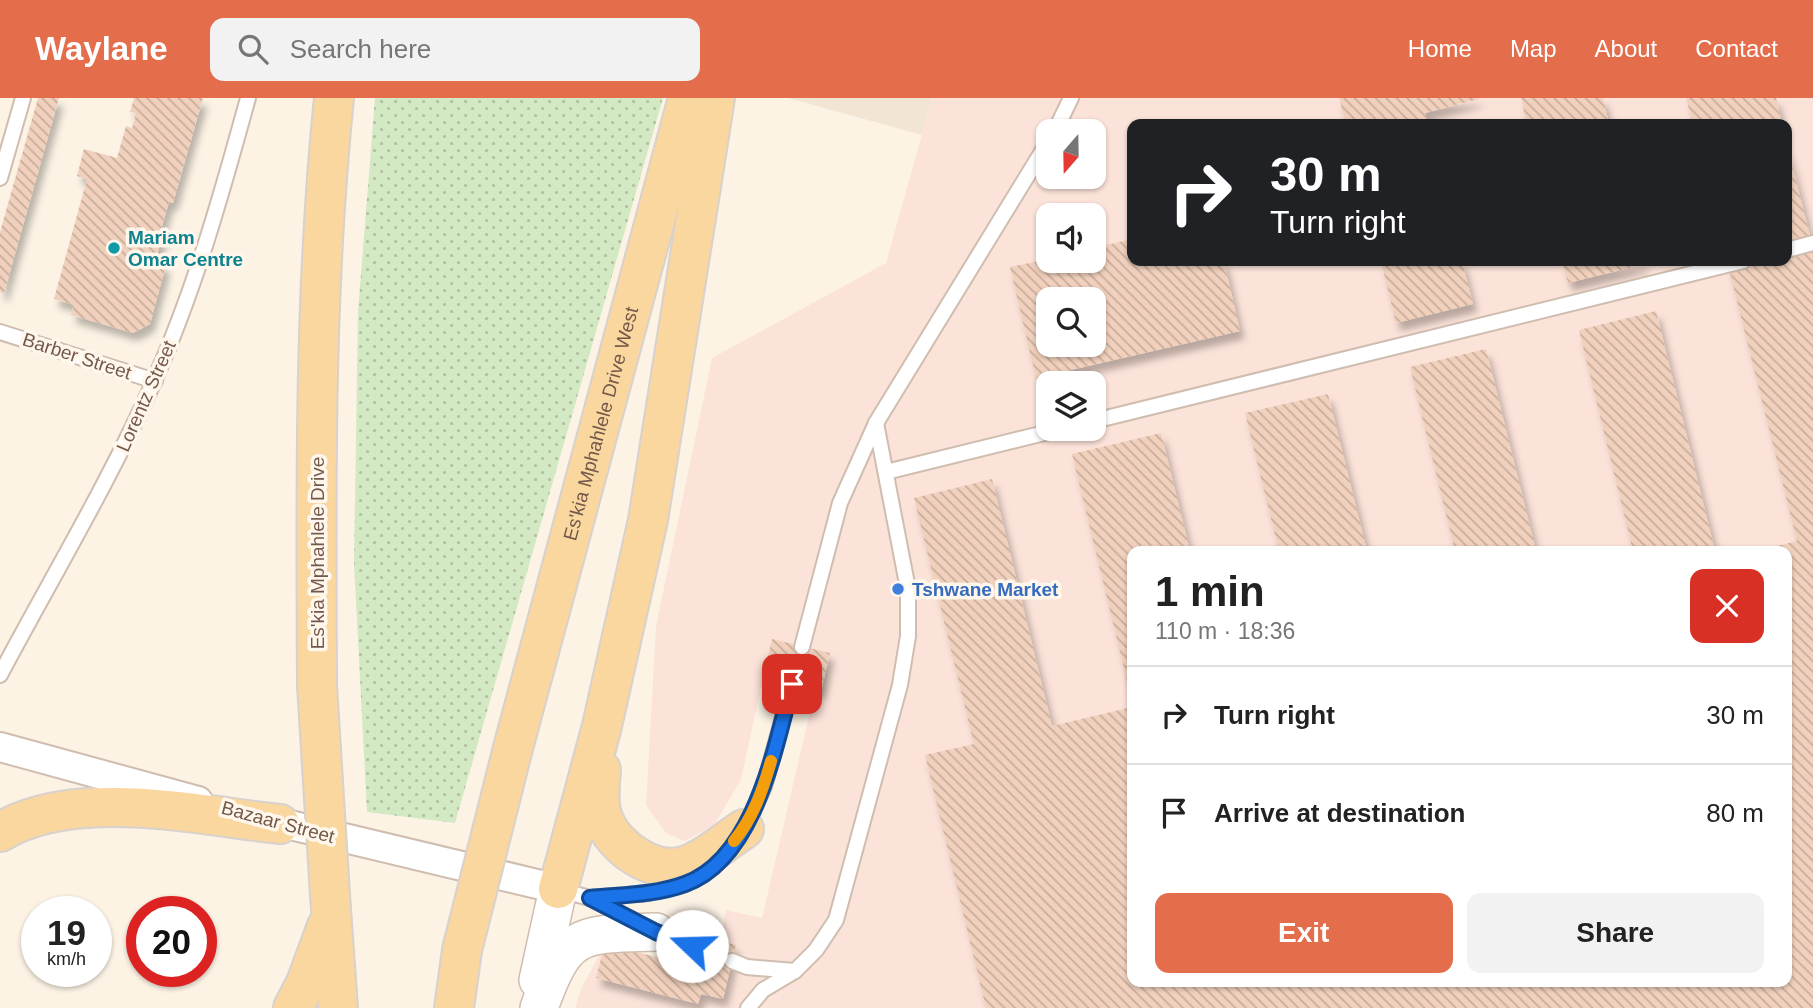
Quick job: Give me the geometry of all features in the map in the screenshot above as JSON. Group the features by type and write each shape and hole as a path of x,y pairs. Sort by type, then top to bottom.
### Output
{"main road":[{"name":"Es'kia Mphahlele Drive","path":"334,98 328,156 316,449 317,685 338,1008"},
{"name":"Es'kia Mphahlele Drive West","path":"454,1008 462,950 513,748 688,98"},
{"path":"574,894 602,726 648,520 715,98"},
{"path":"602,726 601,813 620,844 634,855 660,866 679,867 691,864 744,829"},
{"path":"0,832 23,819 86,807 117,807 280,824"},
{"path":"293,1008 306,983 331,906"}],"street":[{"name":"Bazaar Street","path":"0,747 280,824 574,894"},
{"path":"531,1008 574,894"},
{"path":"539,1008 563,953 577,942 606,933 656,932"}],"lane":[{"path":"0,178 23,98"},
{"name":"Lorentz Street","path":"0,675 119,457 155,381 180,320 221,196 248,98"},
{"path":"1061,119 1071,98"},
{"path":"802,647 840,503 876,423 1036,162"},
{"path":"1792,249 1813,243"},
{"path":"1106,418 1722,266"},
{"name":"Barber Street","path":"0,331 155,381"},
{"path":"748,1008 763,990 795,971 816,950 836,920 906,656 908,589 876,423"},
{"path":"886,472 1036,435"},
{"path":"574,894 649,893 687,884 708,872 744,829 764,787 792,684"},
{"path":"574,894 656,932 711,953"},
{"path":"732,961 747,967 795,971"}],"shaded area":[{"path":"788,98 932,98 922,135"},
{"name":"Tshwane Market","path":"932,98 1813,98 1813,1008 575,1008 582,987 605,944 706,970 714,940 720,941 726,910 762,918 815,690 763,678 741,780 714,825 685,841 666,833 646,805 656,626 712,358 886,263"}],"green space":[{"path":"375,98 663,98 455,823 367,812 354,563 358,312"}],"building":[{"path":"38,98 59,98 4,293 0,292 0,232"},
{"name":"Mariam Omar Centre","path":"134,98 203,98 173,203 169,202 160,233 163,234 155,262 166,265 150,324 133,333 71,315 74,305 54,299 87,179 77,176 84,149 117,158 126,126 132,128 136,113 130,112"},
{"path":"1339,98 1479,98 1425,113 1427,119 1345,119"},
{"path":"1521,98 1603,98 1608,119 1526,119"},
{"path":"1686,98 1776,98 1781,119 1692,119"},
{"path":"1792,165 1813,247 1813,1008 986,1008 925,755 974,744 914,498 992,479 1052,726 1127,708 1127,987 1792,987 1792,546 1776,546 1797,541 1728,266 1792,266"},
{"path":"1127,240 1127,266 1225,266 1240,331 1066,371 1036,371 1036,378 1010,267 1036,262 1036,273 1106,273 1106,245"},
{"path":"1382,266 1463,266 1473,304 1396,323"},
{"path":"1563,266 1637,266 1568,283"},
{"path":"1656,311 1714,546 1632,546 1579,330"},
{"path":"1486,349 1535,546 1454,546 1410,367"},
{"path":"1328,394 1366,546 1278,546 1245,413"},
{"path":"1161,433 1189,546 1127,546 1127,681 1072,454"},
{"path":"772,639 830,653 821,691 763,677"},
{"path":"714,940 736,945 723,999 701,994 698,1004 596,978 605,944 707,970"}],"slow traffic":[{"path":"734,841 744,829 764,787 771,761"}],"place":[{"name":"Mariam Omar Centre","path":"114,248"},
{"name":"Tshwane Market","path":"898,589"}],"route":[{"path":"692,946 656,932 590,898 668,889 687,884 708,872 744,829 764,787 792,684"}]}
